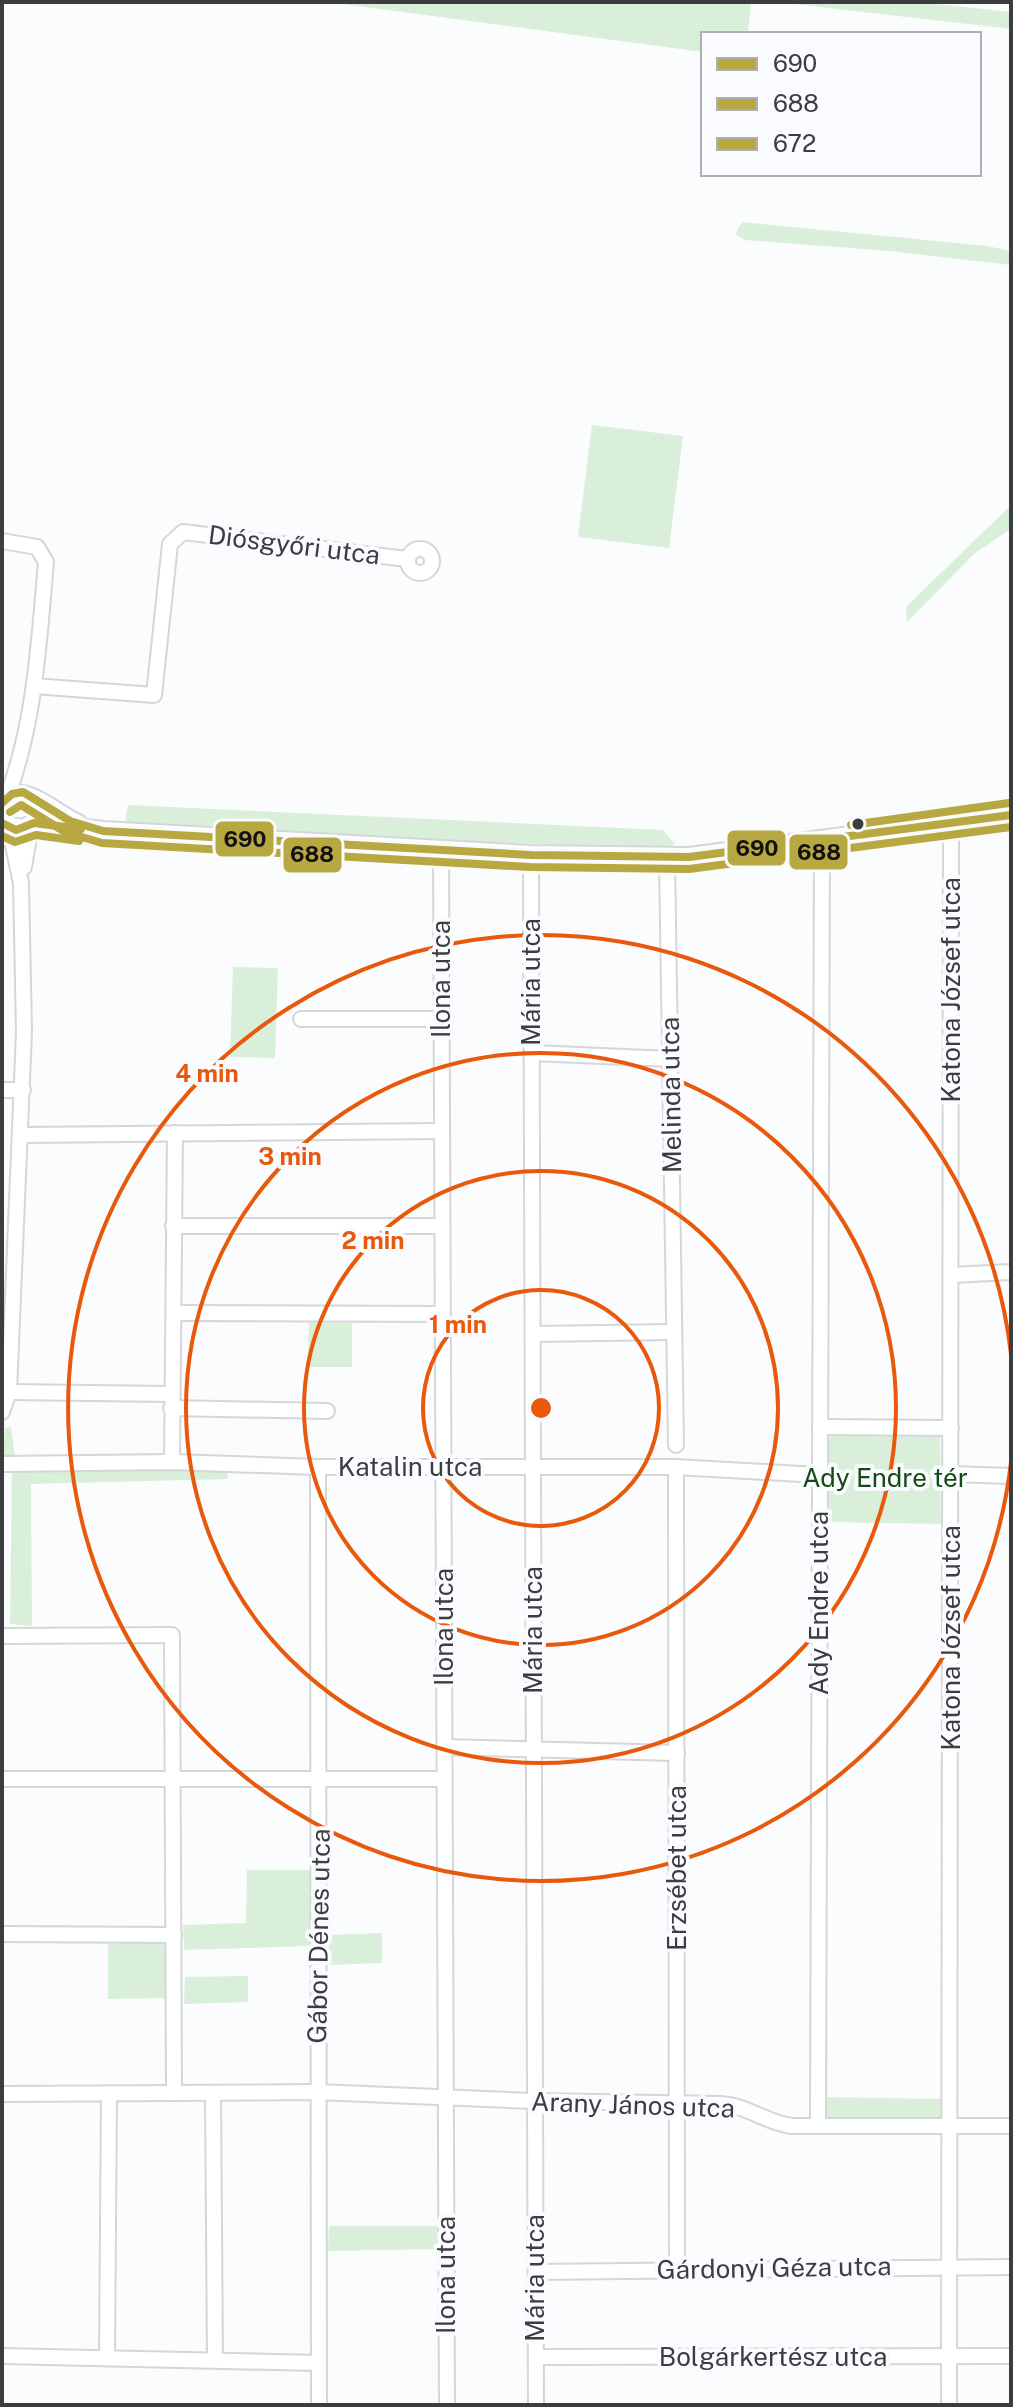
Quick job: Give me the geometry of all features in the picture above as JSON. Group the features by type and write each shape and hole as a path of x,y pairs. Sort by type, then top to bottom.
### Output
{"main road":[{"path":"91,829 17,792 4,812 16,830 33,825 91,829 441,849 531,855 667,857 711,856 1011,815"},
{"path":"32,798 39,809 33,825"}],"street":[{"name":"Diósgyőri utca","path":"34,686 154,695 170,544 183,532 407,559"},
{"path":"2,541 37,547 46,562 34,686 20,760 4,812 15,840 21,883 23,1090 9,1392 2,1412"},
{"path":"20,760 32,798"},
{"name":"Katona József utca","path":"949,2405 951,824"},
{"path":"21,883 33,825"},
{"name":"Ady Endre utca","path":"818,2124 822,841"},
{"name":"Ilona utca","path":"441,849 447,2405"},
{"name":"Mária utca","path":"531,855 536,2405"},
{"name":"Melinda utca","path":"667,857 676,1445"},
{"path":"301,1019 441,1019"},
{"path":"532,1053 671,1059"},
{"path":"2,1090 23,1090"},
{"path":"22,1135 441,1131"},
{"path":"172,1462 170,1401 175,1133"},
{"path":"173,1226 442,1226"},
{"path":"951,1275 1011,1272"},
{"path":"174,1313 442,1314"},
{"path":"533,1334 673,1332"},
{"path":"9,1392 327,1411"},
{"path":"820,1427 951,1428"},
{"name":"Katalin utca","path":"2,1464 172,1462 318,1467 676,1467 818,1475"},
{"name":"Gábor Dénes utca","path":"318,1467 319,2405"},
{"name":"Erzsébet utca","path":"676,1467 677,2268"},
{"path":"951,1474 1011,1476"},
{"path":"2,1636 172,1635 174,2093"},
{"path":"444,1747 677,1753"},
{"path":"2,1779 444,1779"},
{"path":"2,1934 174,1935"},
{"name":"Arany János utca","path":"2,2094 317,2092 444,2099 733,2104 779,2124 1011,2126"},
{"path":"213,2093 215,2360"},
{"path":"107,2357 109,2094"},
{"name":"Gárdonyi Géza utca","path":"536,2272 677,2268 1011,2267"},
{"path":"2,2356 318,2363"},
{"name":"Bolgárkertész utca","path":"536,2357 1011,2356"}],"green space":[{"path":"327,2 751,2 748,32 701,32 701,52"},
{"path":"776,2 918,2 1011,12 1011,29"},
{"path":"742,222 987,246 1011,251 1011,265 890,251 745,240 735,234"},
{"path":"592,425 683,436 669,548 578,537"},
{"path":"1011,505 1011,529 975,553 907,622 906,607"},
{"path":"128,805 663,830 675,844 660,849 124,827"},
{"path":"233,967 278,968 275,1058 230,1057"},
{"path":"309,1323 352,1323 352,1367 308,1367"},
{"path":"11,1427 15,1457 227,1470 228,1479 31,1484 32,1626 10,1624 12,1468 2,1458 5,1428"},
{"name":"Ady Endre tér","path":"834,1432 940,1434 941,1524 829,1522 829,1439"},
{"path":"247,1870 311,1870 310,1946 184,1950 183,1925 246,1923"},
{"path":"382,1933 382,1963 328,1965 327,1935"},
{"path":"170,1941 170,1998 108,1999 108,1944"},
{"path":"248,1976 248,2002 184,2004 185,1977"},
{"path":"822,2097 945,2099 945,2123 827,2121"},
{"path":"329,2226 441,2226 441,2249 328,2251"}],"transit line":[{"name":"690","path":"2,803 12,794 23,792 70,821 103,831 531,855 689,857 1011,815"},
{"name":"672","path":"851,825 1009,803"},
{"name":"688","path":"10,812 21,805 65,832 102,843 530,867 689,869 1011,827"},
{"name":"690","path":"2,823 16,830 34,823 81,829"},
{"name":"688","path":"2,836 15,842 36,835 79,841"}]}
